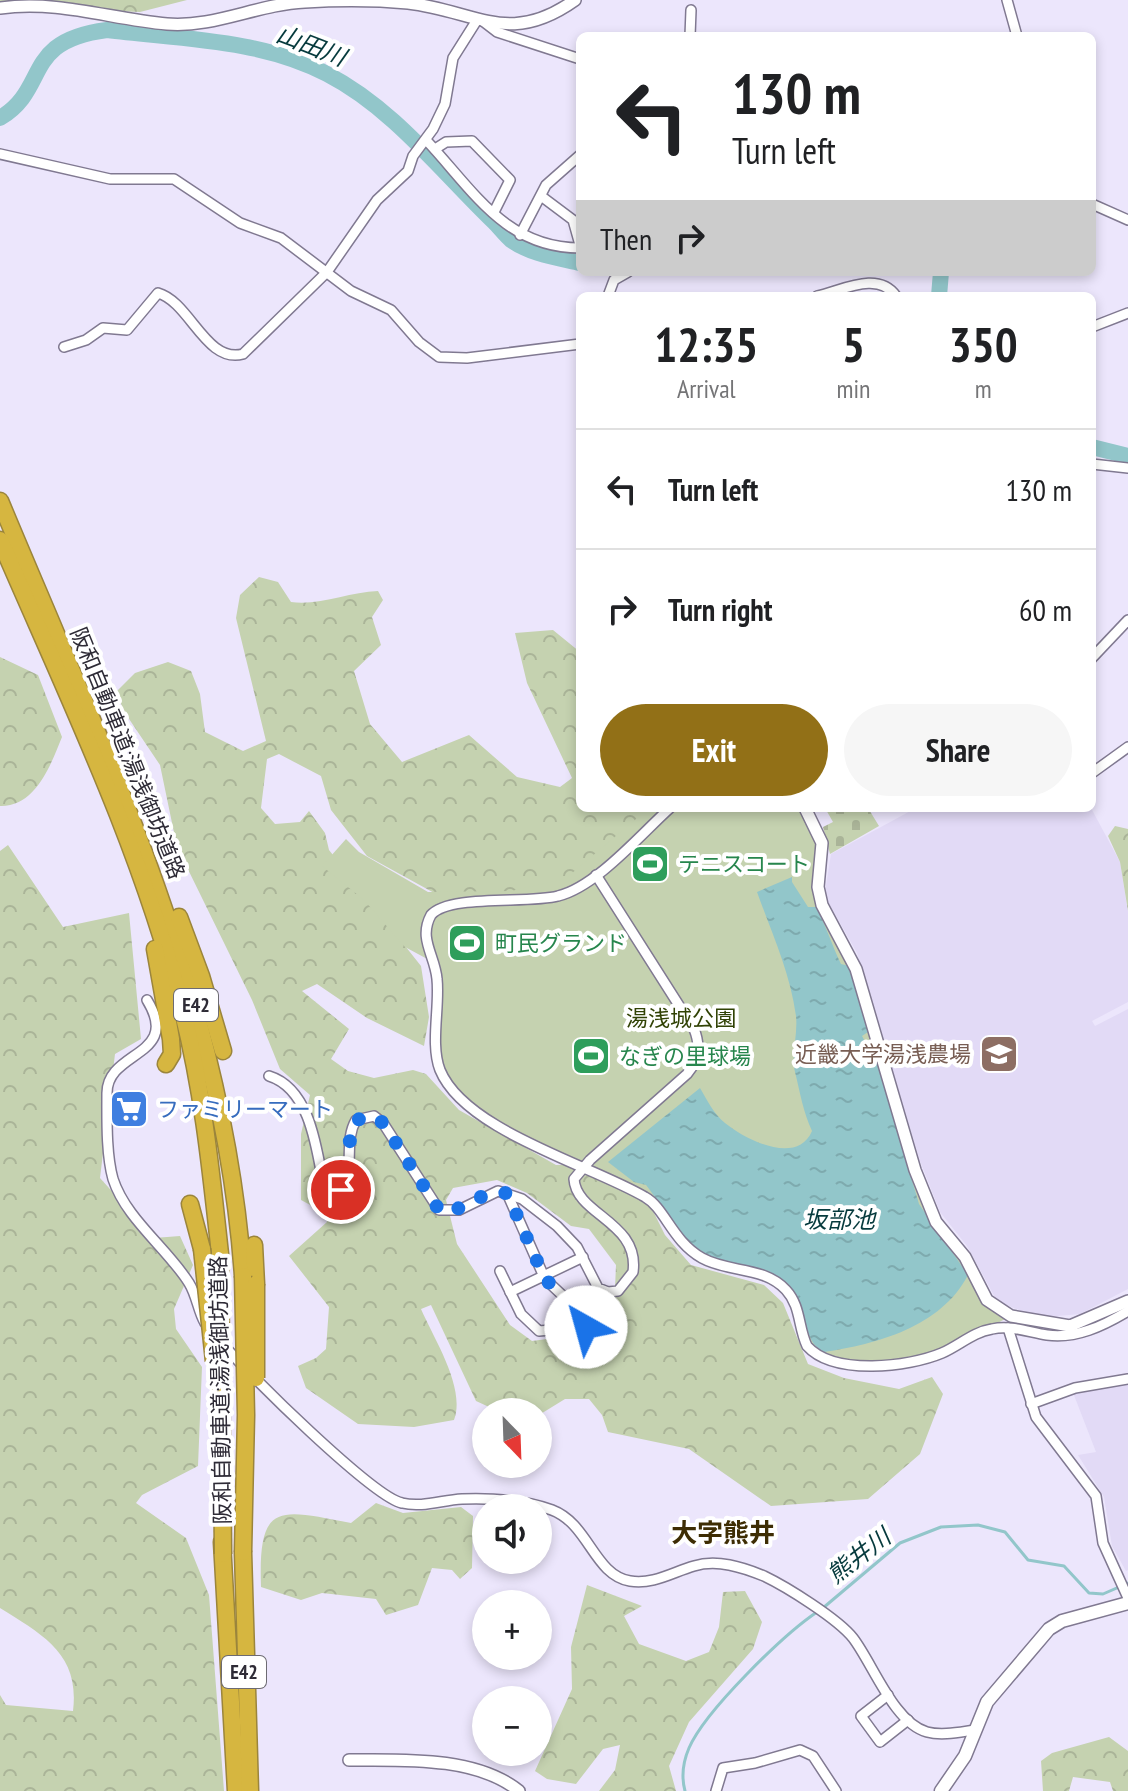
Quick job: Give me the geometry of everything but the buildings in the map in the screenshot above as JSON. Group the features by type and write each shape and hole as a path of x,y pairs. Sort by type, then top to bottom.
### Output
{"highway":[{"name":"阪和自動車道;湯浅御坊道路","path":"0,501 6,541 97,748 131,814 172,928 207,1047 249,1280 243,1552 250,1791"},
{"name":"阪和自動車道;湯浅御坊道路","path":"97,748 111,803 154,916 185,1021 205,1123 220,1254 223,1554 236,1791"},
{"path":"111,803 166,999 172,1054 166,1064"},
{"path":"131,814 187,936 223,1051"},
{"path":"190,1204 202,1249 214,1361 223,1554"},
{"path":"249,1280 254,1245"}],"main road":[{"path":"941,1791 965,1756 987,1702 1049,1629 1062,1621 1128,1600"}],"street":[{"path":"0,8 38,3 76,5 124,18 180,25 286,3 386,2 428,7 480,21 525,25 551,16 575,0"},
{"path":"1007,0 1016,32"},
{"path":"690,32 691,10"},
{"path":"480,21 497,32 576,58"},
{"path":"64,347 86,340 103,328 127,330 158,293 174,301 218,349 238,356 327,272 377,200 408,171 413,156 426,140 445,104 453,58 480,21"},
{"path":"426,140 520,235 541,244 576,247"},
{"path":"435,149 446,142 472,141 488,154 510,180 494,212"},
{"path":"0,154 110,179 174,179 240,223 281,238 351,291 391,310 426,348 446,360 576,344"},
{"path":"520,235 551,179 576,158"},
{"path":"541,196 573,220 576,232"},
{"path":"1096,206 1128,220"},
{"path":"610,292 614,280 621,276"},
{"path":"831,292 860,284 885,286 892,292"},
{"path":"1096,325 1128,313"},
{"path":"1096,464 1128,468"},
{"path":"1096,654 1128,620"},
{"path":"1096,770 1128,747"},
{"path":"666,812 596,875 560,896 440,908 431,915 425,929 437,978 437,1056 445,1078 469,1104 499,1127 649,1199 674,1235 695,1254 720,1267 766,1276 782,1286 797,1307 807,1346 824,1358 874,1366 904,1364 945,1352 984,1330 1008,1328 1050,1335 1075,1335 1128,1311"},
{"path":"807,812 822,843 818,887 822,905 856,969 915,1170 936,1222 965,1257 987,1300 1011,1316 1070,1326 1128,1301"},
{"path":"269,1076 287,1083 296,1093 319,1158 324,1188 329,1192 341,1190 347,1182 347,1141 356,1120 366,1115 374,1116 383,1123 439,1210 449,1213 487,1194 507,1193 522,1199 557,1226 583,1257 595,1285 604,1291 618,1291 633,1272 633,1257 625,1238 575,1187 574,1179 583,1167 682,1079 695,1064 699,1049 694,1029 596,875"},
{"path":"147,1000 153,1010 156,1029 153,1042 111,1075 107,1090 114,1179 128,1205 189,1283 202,1320 251,1376 386,1498 423,1505 461,1499 521,1503 553,1510 585,1534 599,1561 610,1572 628,1581 653,1581 710,1562 745,1568 769,1578 851,1636 888,1695 916,1727 935,1733 975,1730"},
{"path":"500,1271 521,1314 539,1331 585,1328 578,1310 544,1276 507,1193"},
{"path":"510,1292 583,1257"},
{"path":"1008,1328 1025,1372 1031,1404 1051,1440 1096,1496 1103,1543 1124,1578 1128,1600"},
{"path":"1031,1404 1075,1388 1128,1379"},
{"path":"888,1695 861,1716 880,1742 908,1720"},
{"path":"716,1791 723,1768 755,1763 800,1750 813,1756 836,1791"},
{"path":"349,1760 462,1767 505,1780 519,1791"}],"shaded area":[{"name":"近畿大学湯浅農場","path":"909,812 1093,812 1120,862 1128,912 1128,1002 1092,1021 1095,1026 1128,1009 1128,1289 1080,1314 1047,1317 1026,1313 997,1301 967,1246 940,1212 920,1161 857,953 827,900 825,892 831,854"},
{"path":"1128,1380 1126,1571 1112,1546 1104,1497 1078,1455 1096,1452 1072,1390"}],"green space":[{"path":"0,0 187,0 140,12 0,7"},
{"path":"259,577 278,582 291,602 312,602 378,591 383,600 372,617 381,645 354,671 370,724 402,762 469,735 517,777 560,787 572,778 527,683 515,633 553,630 576,649 576,812 653,812 577,882 545,893 447,900 367,856 331,810 321,776 279,754 267,759 261,808 275,824 300,822 309,811 325,833 329,850 421,966 429,1017 424,1046 367,1018 317,984 302,991 349,1029 331,1059 348,1071 374,1078 413,1070 426,1074 459,1110 556,1165 599,1164 639,1183 665,1235 691,1265 764,1285 783,1303 808,1364 844,1378 899,1389 932,1377 943,1394 920,1454 868,1499 771,1506 689,1449 608,1432 602,1415 589,1399 565,1399 552,1407 552,1398 475,1398 431,1305 421,1309 452,1379 457,1407 454,1420 414,1427 358,1424 306,1388 298,1366 316,1358 326,1349 329,1307 289,1256 327,1222 325,1213 301,1200 301,1134 310,1095 280,1069 252,1000 177,847 160,765 123,710 117,691 135,673 168,662 191,671 200,694 205,732 243,751 266,741 236,618 240,595","holes":["497,1180 527,1193 571,1226 589,1229 616,1265 614,1312 607,1331 532,1341 510,1325 457,1244 446,1200 453,1188"]},
{"path":"0,657 38,675 62,737 47,771 33,792 13,804 0,806"},
{"name":"湯浅城公園","path":"644,812 807,812 820,836 818,887 842,937 927,1205 981,1291 1011,1316 930,1358 853,1364 811,1351 782,1286 703,1258 653,1203 499,1127 460,1097 438,1061 437,978 431,961 405,947 364,900 322,866 346,839 359,852 428,892 511,891 565,879"},
{"path":"827,812 870,812 879,826 830,854 823,827 833,822"},
{"path":"1115,826 1128,829 1128,911 1120,862 1108,836"},
{"path":"8,845 63,927 129,913 141,1039 115,1054 100,1178 154,1238 180,1236 193,1265 174,1309 176,1329 202,1367 198,1466 142,1495 136,1503 186,1538 209,1595 224,1791 0,1791 0,1695 6,1705 73,1711 74,1691 71,1675 55,1648 31,1627 0,1608 0,851"},
{"path":"376,1503 403,1513 461,1507 472,1515 472,1568 460,1579 452,1570 432,1568 418,1605 386,1615 376,1599 322,1593 301,1600 261,1587 264,1539 269,1525 278,1518 290,1514 306,1515 351,1523"},
{"path":"587,1585 642,1606 624,1616 639,1644 686,1661 709,1652 719,1627 723,1592 745,1591 762,1622 753,1649 689,1722 669,1766 676,1791 599,1791 615,1770 620,1745 603,1749 576,1784 547,1779 535,1771 537,1766 552,1766 552,1733 572,1689 571,1647"},
{"path":"1109,1737 1128,1751 1128,1791 1113,1791 1110,1782 1073,1777 1069,1791 1043,1791 1041,1761 1052,1753"}],"water":[{"name":"坂部池","path":"792,877 808,907 816,907 841,964 849,966 868,1032 862,1036 870,1051 872,1045 919,1204 968,1275 942,1308 925,1320 886,1338 824,1352 811,1340 799,1302 788,1284 772,1274 705,1254 685,1237 646,1185 634,1182 608,1162 700,1088 721,1119 734,1130 758,1142 783,1148 795,1147 805,1141 812,1131 794,1065 796,1023 793,1000 780,953 757,892"}],"waterway":[{"name":"山田川","path":"0,118 26,93 49,55 61,44 80,36 107,30 219,42 275,54 327,74 373,104 395,122 511,240 535,252 576,262"},
{"name":"山田川","path":"939,292 941,276"},
{"name":"山田川","path":"1096,448 1128,456"},
{"name":"熊井川","path":"823,1608 900,1543 941,1527 978,1525 1005,1532 1028,1560 1064,1566 1089,1593 1103,1594 1128,1583"},
{"name":"熊井川","path":"685,1791 683,1774 687,1753 711,1714 766,1655 817,1612"}],"place":[{"name":"テニスコート","path":"650,864"},
{"name":"町民グランド","path":"467,943"},
{"name":"近畿大学湯浅農場","path":"999,1054"},
{"name":"なぎの里球場","path":"591,1056"},
{"name":"ファミリーマート","path":"129,1109"}],"district":[{"name":"大字熊井","path":"723,1533"}],"route":[{"path":"341,1190 347,1182 347,1141 352,1127 356,1120 366,1115 374,1116 383,1123 439,1210 449,1213 487,1194 498,1191 507,1193 545,1279 578,1310 586,1327"}]}
